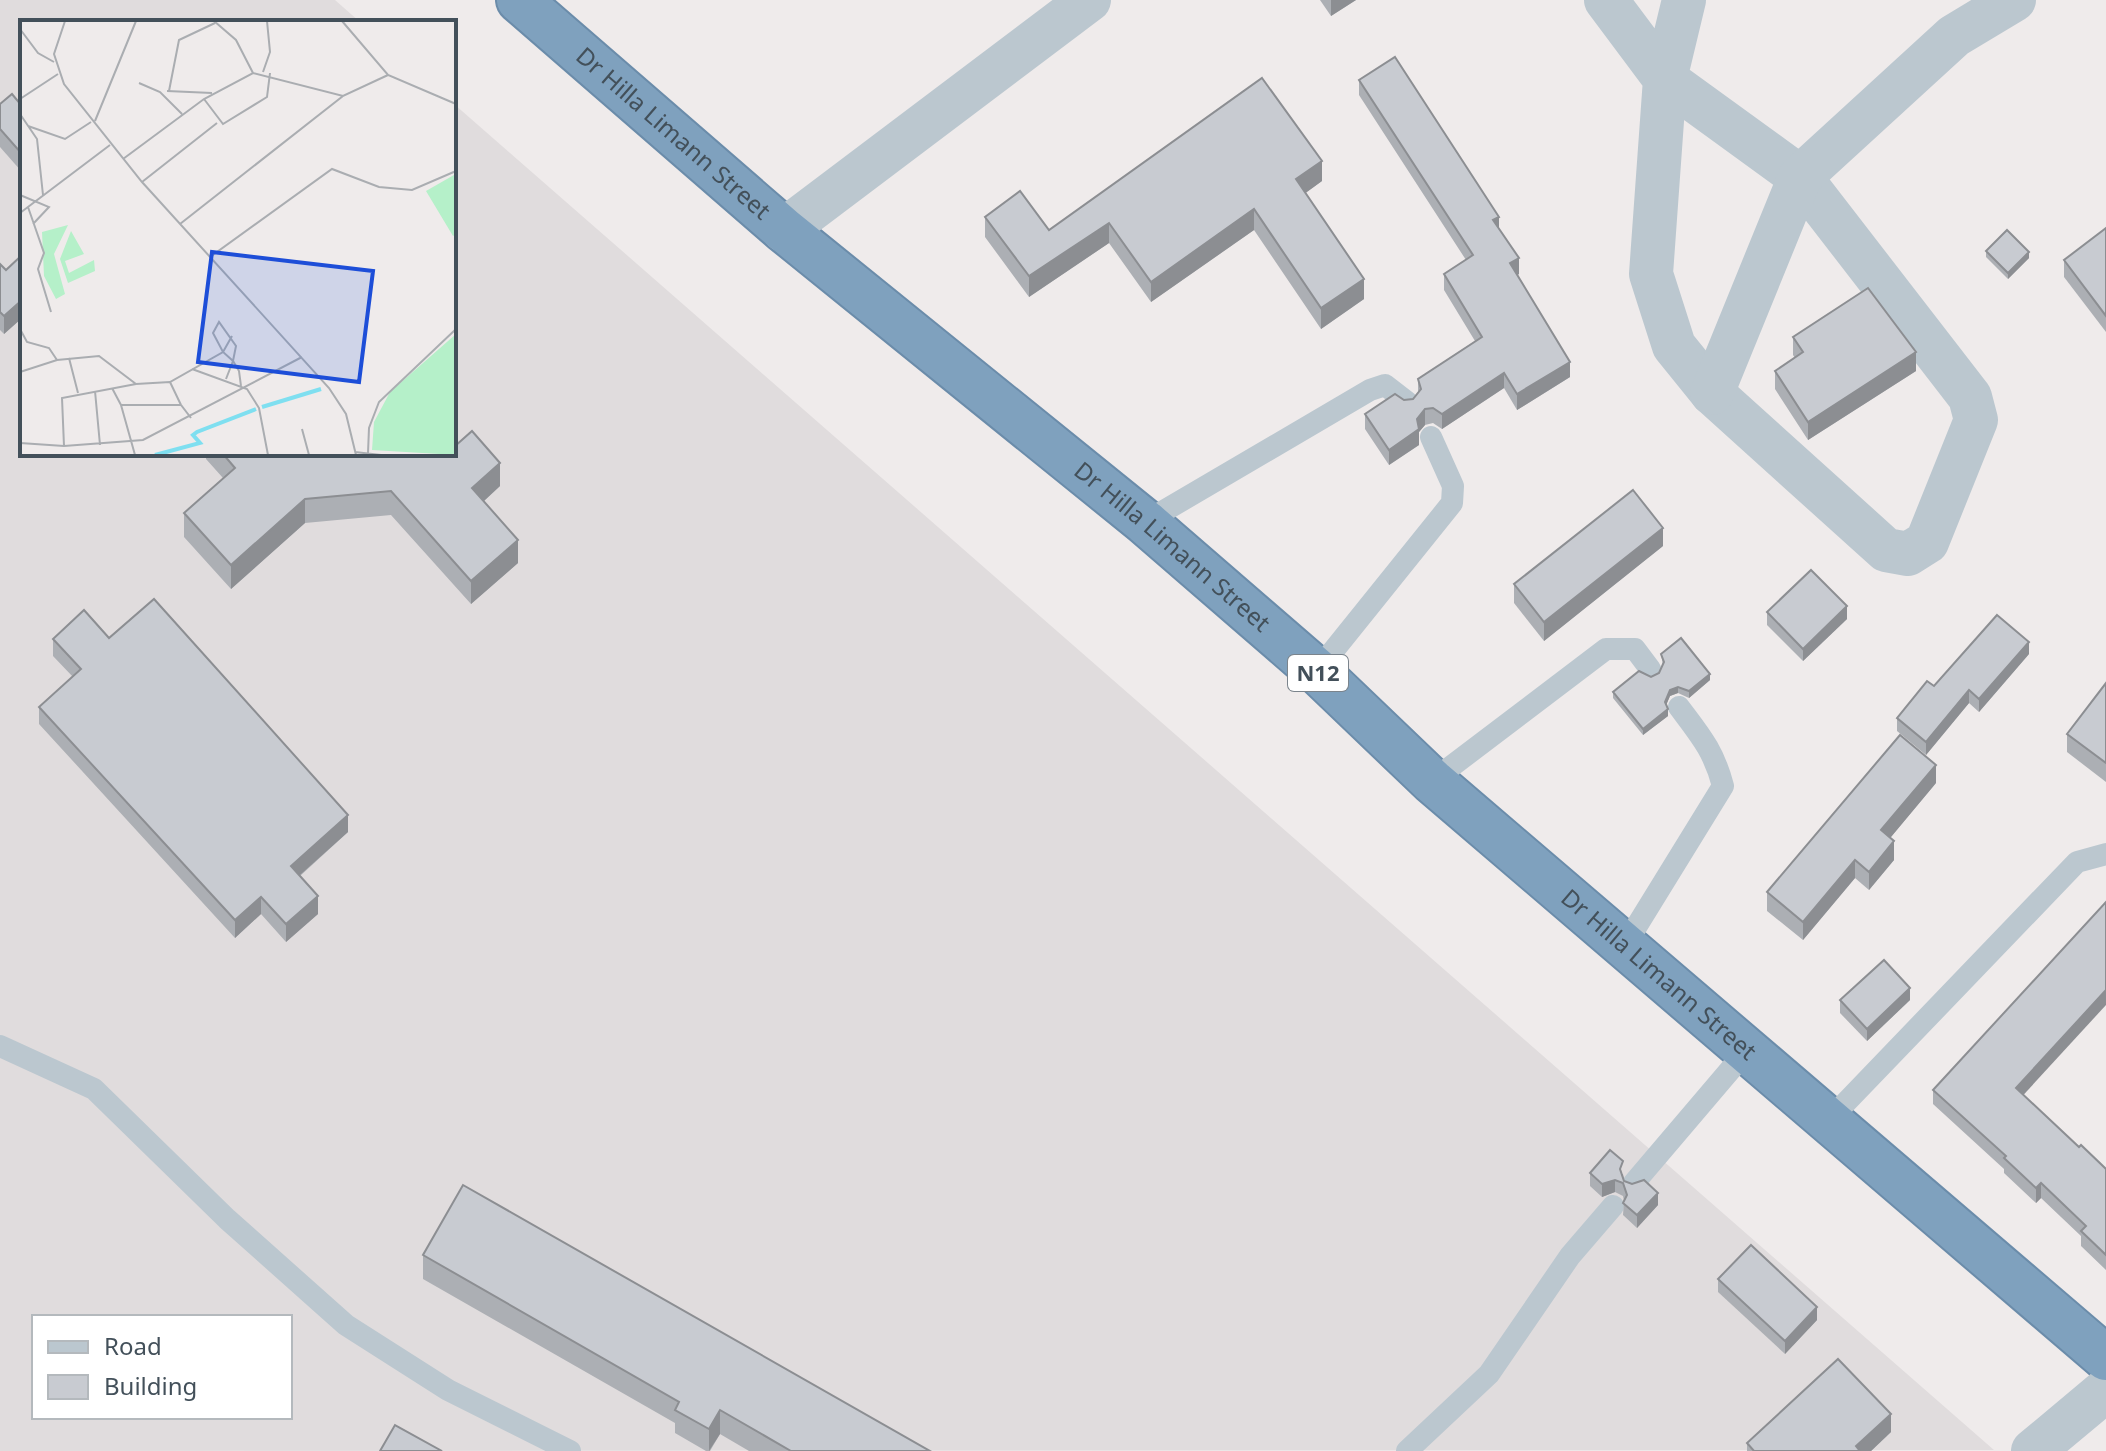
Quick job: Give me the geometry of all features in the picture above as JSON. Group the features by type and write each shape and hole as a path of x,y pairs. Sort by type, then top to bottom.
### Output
{"highway":[{"name":"Dr Hilla Limann Street","path":"519,0 784,230 1145,522 1317,671 1432,781 2106,1358"}],"street":[{"path":"784,230 1089,0"},
{"path":"1606,0 1665,79 1800,177 1970,397 1976,420 1927,542 1908,554 1886,550 1712,393 1674,346 1651,274 1665,79 1684,0"},
{"path":"1712,393 1800,177 1954,36 2014,0"},
{"path":"2033,1451 2106,1390"}],"lane":[{"path":"1145,522 1370,390 1385,385 1407,402"},
{"path":"1317,671 1452,503 1453,486 1431,437"},
{"path":"1432,781 1606,649 1635,649 1650,669"},
{"path":"1625,945 1723,786 1716,760 1679,707"},
{"path":"1828,1121 2077,862 2106,854"},
{"path":"0,1046 94,1089 227,1219 346,1325 448,1390 570,1451"},
{"path":"1634,1183 1748,1049"},
{"path":"1407,1451 1489,1374 1570,1256 1613,1206"}],"shaded area":[{"path":"0,0 335,0 358,20 20,20 20,456 456,456 456,106 1994,1450 0,1451"}],"building":[{"path":"1395,57 1499,217 1493,220 1519,258 1510,263 1570,362 1517,394 1504,373 1442,414 1433,408 1425,409 1417,419 1419,429 1389,450 1365,414 1395,394 1404,400 1413,399 1421,389 1418,379 1482,337 1444,274 1473,255 1359,80"},
{"path":"1262,78 1322,161 1296,179 1364,279 1321,308 1254,209 1151,282 1109,223 1029,276 985,217 1020,191 1049,230"},
{"path":"12,94 20,104 20,152 0,129 0,104"},
{"path":"2106,228 2106,316 2064,260"},
{"path":"2007,230 2029,252 2008,273 1986,251"},
{"path":"20,257 20,302 4,316 0,312 0,264 6,270"},
{"path":"1868,288 1916,352 1808,422 1775,371 1803,352 1793,337"},
{"path":"472,431 500,463 472,488 518,540 471,581 391,491 305,499 231,565 184,513 235,468 225,456 456,456 456,445"},
{"path":"1633,490 1663,528 1544,622 1514,584"},
{"path":"1811,570 1847,606 1803,649 1767,612"},
{"path":"154,599 348,815 291,866 318,896 286,924 261,897 235,920 39,707 81,669 53,639 84,610 109,638"},
{"path":"1997,615 2029,642 1979,699 1969,690 1926,742 1897,718 1927,681 1934,686"},
{"path":"1681,638 1710,674 1689,691 1678,687 1670,690 1665,702 1668,709 1643,729 1613,692 1639,671 1651,677 1659,673 1664,662 1661,654"},
{"path":"2106,683 2106,763 2067,734"},
{"path":"1900,735 1936,765 1881,830 1894,841 1869,872 1855,860 1803,922 1767,892"},
{"path":"2106,902 2106,990 2016,1088 2106,1169 2106,1255 2081,1231 2086,1226 2041,1183 2036,1188 2004,1158 2006,1156 1933,1090"},
{"path":"1884,960 1910,988 1867,1029 1840,1000"},
{"path":"1610,1150 1623,1161 1620,1169 1624,1181 1632,1184 1644,1180 1658,1193 1637,1215 1623,1203 1627,1195 1623,1183 1615,1180 1602,1184 1590,1173"},
{"path":"463,1185 930,1451 791,1451 720,1410 709,1429 675,1410 679,1402 423,1255"},
{"path":"1751,1245 1817,1307 1785,1341 1718,1279"},
{"path":"1838,1359 1891,1414 1856,1446 1860,1451 1754,1451 1747,1443"},
{"path":"395,1425 442,1451 380,1451"}]}
